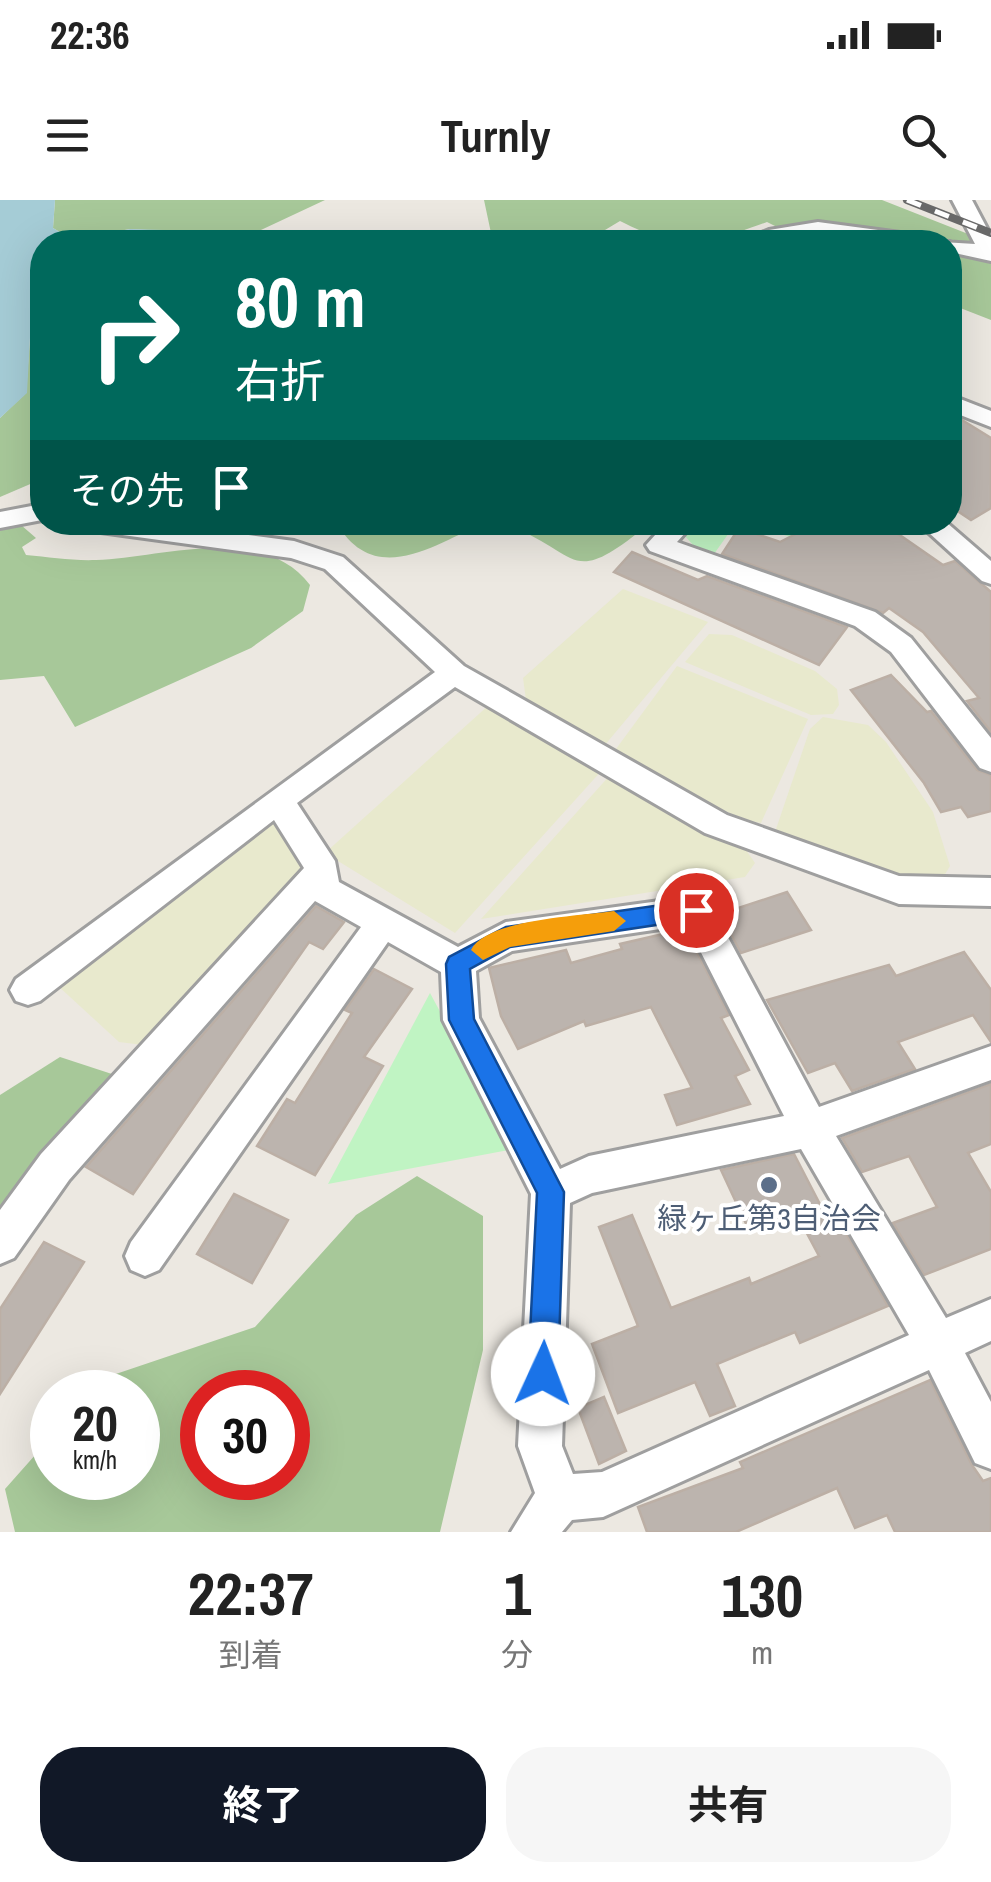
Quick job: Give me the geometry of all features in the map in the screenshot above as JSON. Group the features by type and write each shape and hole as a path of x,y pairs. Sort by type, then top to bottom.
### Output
{"street":[{"path":"962,200 990,254"},
{"path":"782,230 832,224 862,230"},
{"path":"962,248 990,254"},
{"path":"962,407 991,420"},
{"path":"0,520 30,516"},
{"path":"183,535 294,550 334,564 454,673 716,824 900,890 991,892"},
{"path":"669,535 659,545 865,619 901,645 991,760"},
{"path":"944,535 991,575"},
{"path":"28,990 278,800 454,673"},
{"path":"278,800 323,870 322,890 381,926 458,964"},
{"path":"0,1244 54,1167 323,870"},
{"path":"458,964 506,937 696,910 810,1128 938,1344 991,1447"},
{"path":"146,1256 381,926"},
{"path":"458,964 462,1020 550,1192 540,1446 547,1515 603,1494 991,1320"},
{"path":"550,1192 589,1175 810,1128 991,1063"}],"green space":[{"path":"55,200 325,200 261,230 53,228"},
{"path":"484,200 882,200 958,230 783,230 767,222 745,230 639,230 620,221 605,230 490,230"},
{"path":"962,232 991,243 991,320 962,309"},
{"path":"30,337 30,484 0,497 0,418 26,393"},
{"path":"21,525 36,538 22,547 26,555 70,559 239,549 266,554 290,566 310,585 303,611 251,648 75,727 44,676 0,680 0,528"},
{"path":"346,535 457,535 405,556 368,553"},
{"path":"530,535 635,535 603,556 587,561 562,554"},
{"path":"727,535 714,554 701,554 685,536"},
{"path":"623,589 708,622 604,746 526,700 523,678"},
{"path":"709,634 732,635 815,671 837,689 839,705 833,714 811,715 685,662"},
{"path":"677,666 808,719 761,823 741,819 613,753"},
{"path":"490,704 604,768 455,933 325,853"},
{"path":"823,717 868,725 886,742 933,812 950,866 942,879 899,883 775,832 810,729"},
{"path":"611,774 744,847 755,863 745,877 481,919"},
{"path":"279,817 301,858 302,870 143,1045 119,1042 57,985 260,824"},
{"path":"430,993 514,1149 328,1184"},
{"path":"60,1057 118,1076 0,1233 0,1095"},
{"path":"417,1176 483,1216 483,1350 440,1532 15,1532 5,1489 30,1461 30,1500 160,1500 160,1370 128,1370 255,1327 356,1215"}],"water":[{"path":"0,200 55,200 53,228 56,230 30,230 27,393 0,418"}],"building":[{"path":"962,420 991,438 991,508 971,520 962,514"},
{"path":"734,535 760,535 780,542 794,535 900,535 943,565 955,561 991,592 991,732 967,701 979,698 923,632 889,608 883,613 722,554"},
{"path":"632,552 698,580 707,576 847,627 819,665 614,572"},
{"path":"891,675 927,712 931,711 977,770 991,775 991,811 968,817 961,807 941,812 924,783 851,690"},
{"path":"787,892 811,930 741,953 720,914"},
{"path":"316,906 344,922 323,949 309,942 133,1194 86,1167"},
{"path":"685,929 729,1015 721,1018 749,1070 735,1076 750,1104 677,1125 665,1095 692,1088 651,1007 586,1026 584,1021 518,1049 501,1016 489,968 566,950 571,963 622,949 620,944"},
{"path":"964,952 991,990 991,1042 973,1015 898,1042 915,1069 852,1091 835,1063 808,1073 767,1000 889,965 896,976"},
{"path":"374,969 412,989 364,1057 383,1066 315,1175 257,1146 287,1099 295,1103 352,1013 345,1010"},
{"path":"991,1084 991,1144 968,1153 991,1192 991,1249 924,1275 893,1223 937,1207 909,1156 862,1172 842,1138"},
{"path":"794,1154 824,1212 832,1209 888,1306 800,1343 795,1332 717,1364 735,1406 710,1416 695,1382 618,1413 592,1344 638,1326 599,1227 632,1215 671,1308 749,1278 751,1284 819,1256 795,1211 748,1228 721,1170"},
{"path":"234,1194 288,1220 252,1283 197,1254"},
{"path":"44,1242 84,1262 0,1394 0,1309"},
{"path":"930,1380 972,1465 983,1481 991,1478 991,1532 895,1532 887,1515 855,1528 837,1488 736,1532 647,1532 638,1507 743,1468 740,1462"},
{"path":"604,1397 626,1451 599,1464 578,1408"}],"railway":[{"path":"907,200 991,233"}],"slow traffic":[{"path":"483,950 506,937 614,921"}],"place":[{"name":"緑ヶ丘第3自治会","path":"769,1185"}],"route":[{"path":"543,1374 550,1192 462,1020 456,989 458,964 506,937 696,910"}]}
